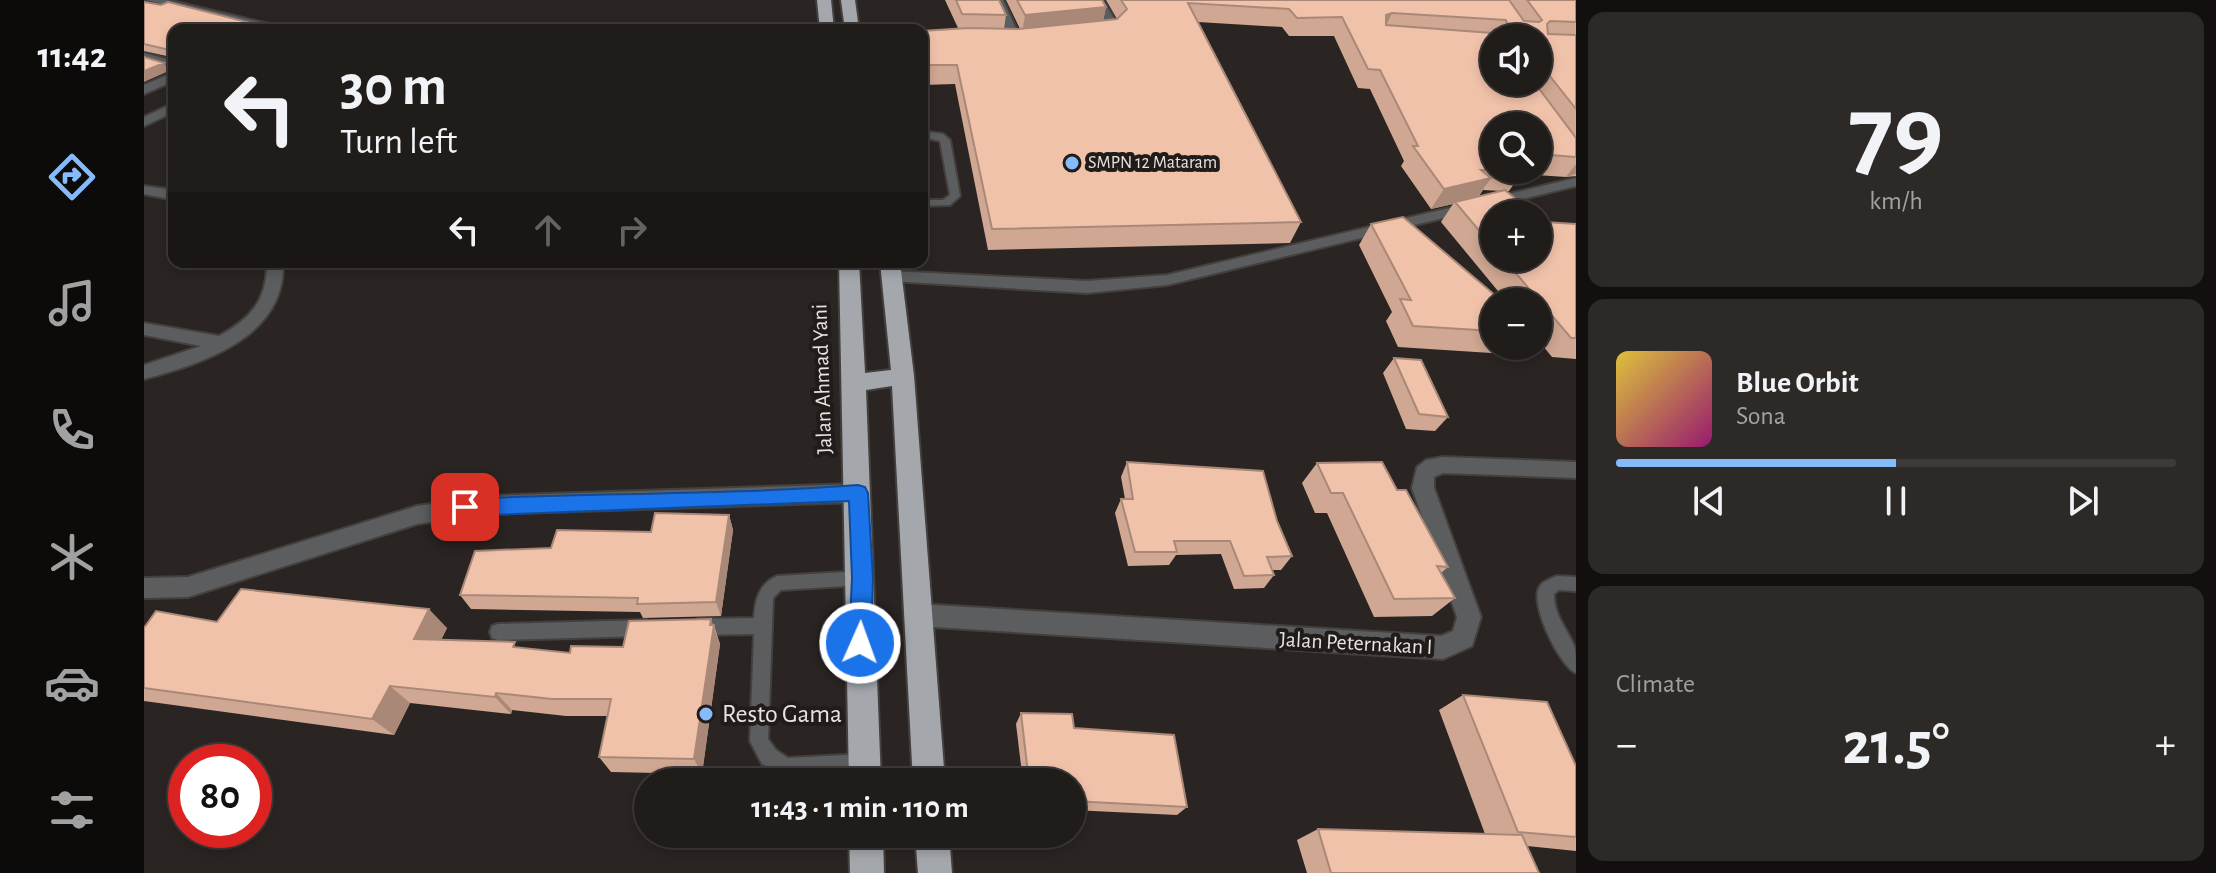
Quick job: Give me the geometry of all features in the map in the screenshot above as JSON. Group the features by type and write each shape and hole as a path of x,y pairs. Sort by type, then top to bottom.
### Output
{"highway":[{"path":"824,0 826,24"},
{"path":"848,0 851,24"},
{"name":"Jalan Ahmad Yani","path":"849,268 862,578 860,643 864,768"},
{"path":"891,269 903,376 928,768"},
{"path":"856,383 903,376"},
{"path":"866,848 867,873"},
{"path":"933,848 935,873"}],"street":[{"path":"152,0 256,24"},
{"path":"997,0 1010,41 1035,40"},
{"path":"1082,36 1113,30 1097,0"},
{"path":"144,57 168,63"},
{"path":"144,90 168,79"},
{"path":"144,122 168,110"},
{"path":"891,269 1087,287 1167,280 1576,182"},
{"path":"144,190 168,194"},
{"path":"144,372 188,360 240,332 269,304 279,281 276,268"},
{"path":"144,329 220,343"},
{"name":"Jalan Peternakan I","path":"918,615 1443,648 1463,638 1469,617 1423,488 1424,473 1433,466 1443,465 1576,470"},
{"path":"144,588 188,587 417,515 443,510 487,505 858,493"}],"lane":[{"path":"928,135 945,140 955,196 946,203 928,203"},
{"path":"799,768 786,767 769,757 759,741 762,626 766,594 777,583 862,578"},
{"path":"1576,584 1557,583 1546,590 1544,605 1556,634 1576,665"},
{"path":"498,632 762,626"}],"building":[{"path":"956,0 999,0 1006,15 962,14"},
{"path":"1017,0 1102,0 1106,7 1025,15"},
{"path":"1121,0 1509,0 1524,21 1539,22 1542,20 1527,0 1576,0 1576,22 1507,24 1506,20 1392,13 1386,15 1386,25 1480,32 1480,96 1544,96 1576,138 1576,157 1552,155 1552,112 1480,112 1480,181 1444,189 1413,146 1418,146 1380,70 1368,69 1342,17 1297,18 1289,9 1188,3 1301,222 992,229 957,65 928,65 928,31 1019,29 1117,19 1127,9"},
{"path":"144,2 161,5 168,2 251,23 168,24 168,50 144,44"},
{"path":"1552,34 1576,35 1576,109 1552,79"},
{"path":"144,57 164,63 144,71"},
{"path":"1505,190 1517,200 1480,200 1480,231 1455,202"},
{"path":"1403,217 1487,288 1480,288 1480,330 1413,326 1400,299 1411,300 1371,224"},
{"path":"1552,222 1576,224 1576,338 1571,338 1552,316 1552,288 1528,288 1515,272 1552,272"},
{"path":"1394,358 1421,360 1448,417 1419,414"},
{"path":"1127,462 1263,471 1277,521 1292,556 1267,557 1274,575 1244,576 1230,541 1174,541 1177,552 1135,552 1121,499 1133,499"},
{"path":"1382,462 1397,490 1406,490 1448,567 1437,566 1455,598 1394,599 1343,493 1331,493 1317,463"},
{"path":"655,513 729,515 716,602 637,604 638,598 460,595 475,551 551,548 557,530 651,532"},
{"path":"241,589 429,609 414,639 515,642 513,647 570,653 571,646 623,647 629,621 711,619 710,625 714,625 694,759 599,757 611,699 552,699 496,693 495,697 390,686 372,719 144,688 144,628 156,611 217,622"},
{"path":"1463,695 1547,702 1576,766 1576,837 1518,832"},
{"path":"1021,713 1072,714 1074,728 1174,735 1187,807 1086,802 1086,768 1027,768"},
{"path":"1318,829 1522,835 1539,873 1331,873"}],"place":[{"name":"SMPN 12 Mataram","path":"1072,163"},
{"name":"Resto Gama","path":"706,714"}],"route":[{"path":"465,507 858,493 862,578 860,643"}]}
